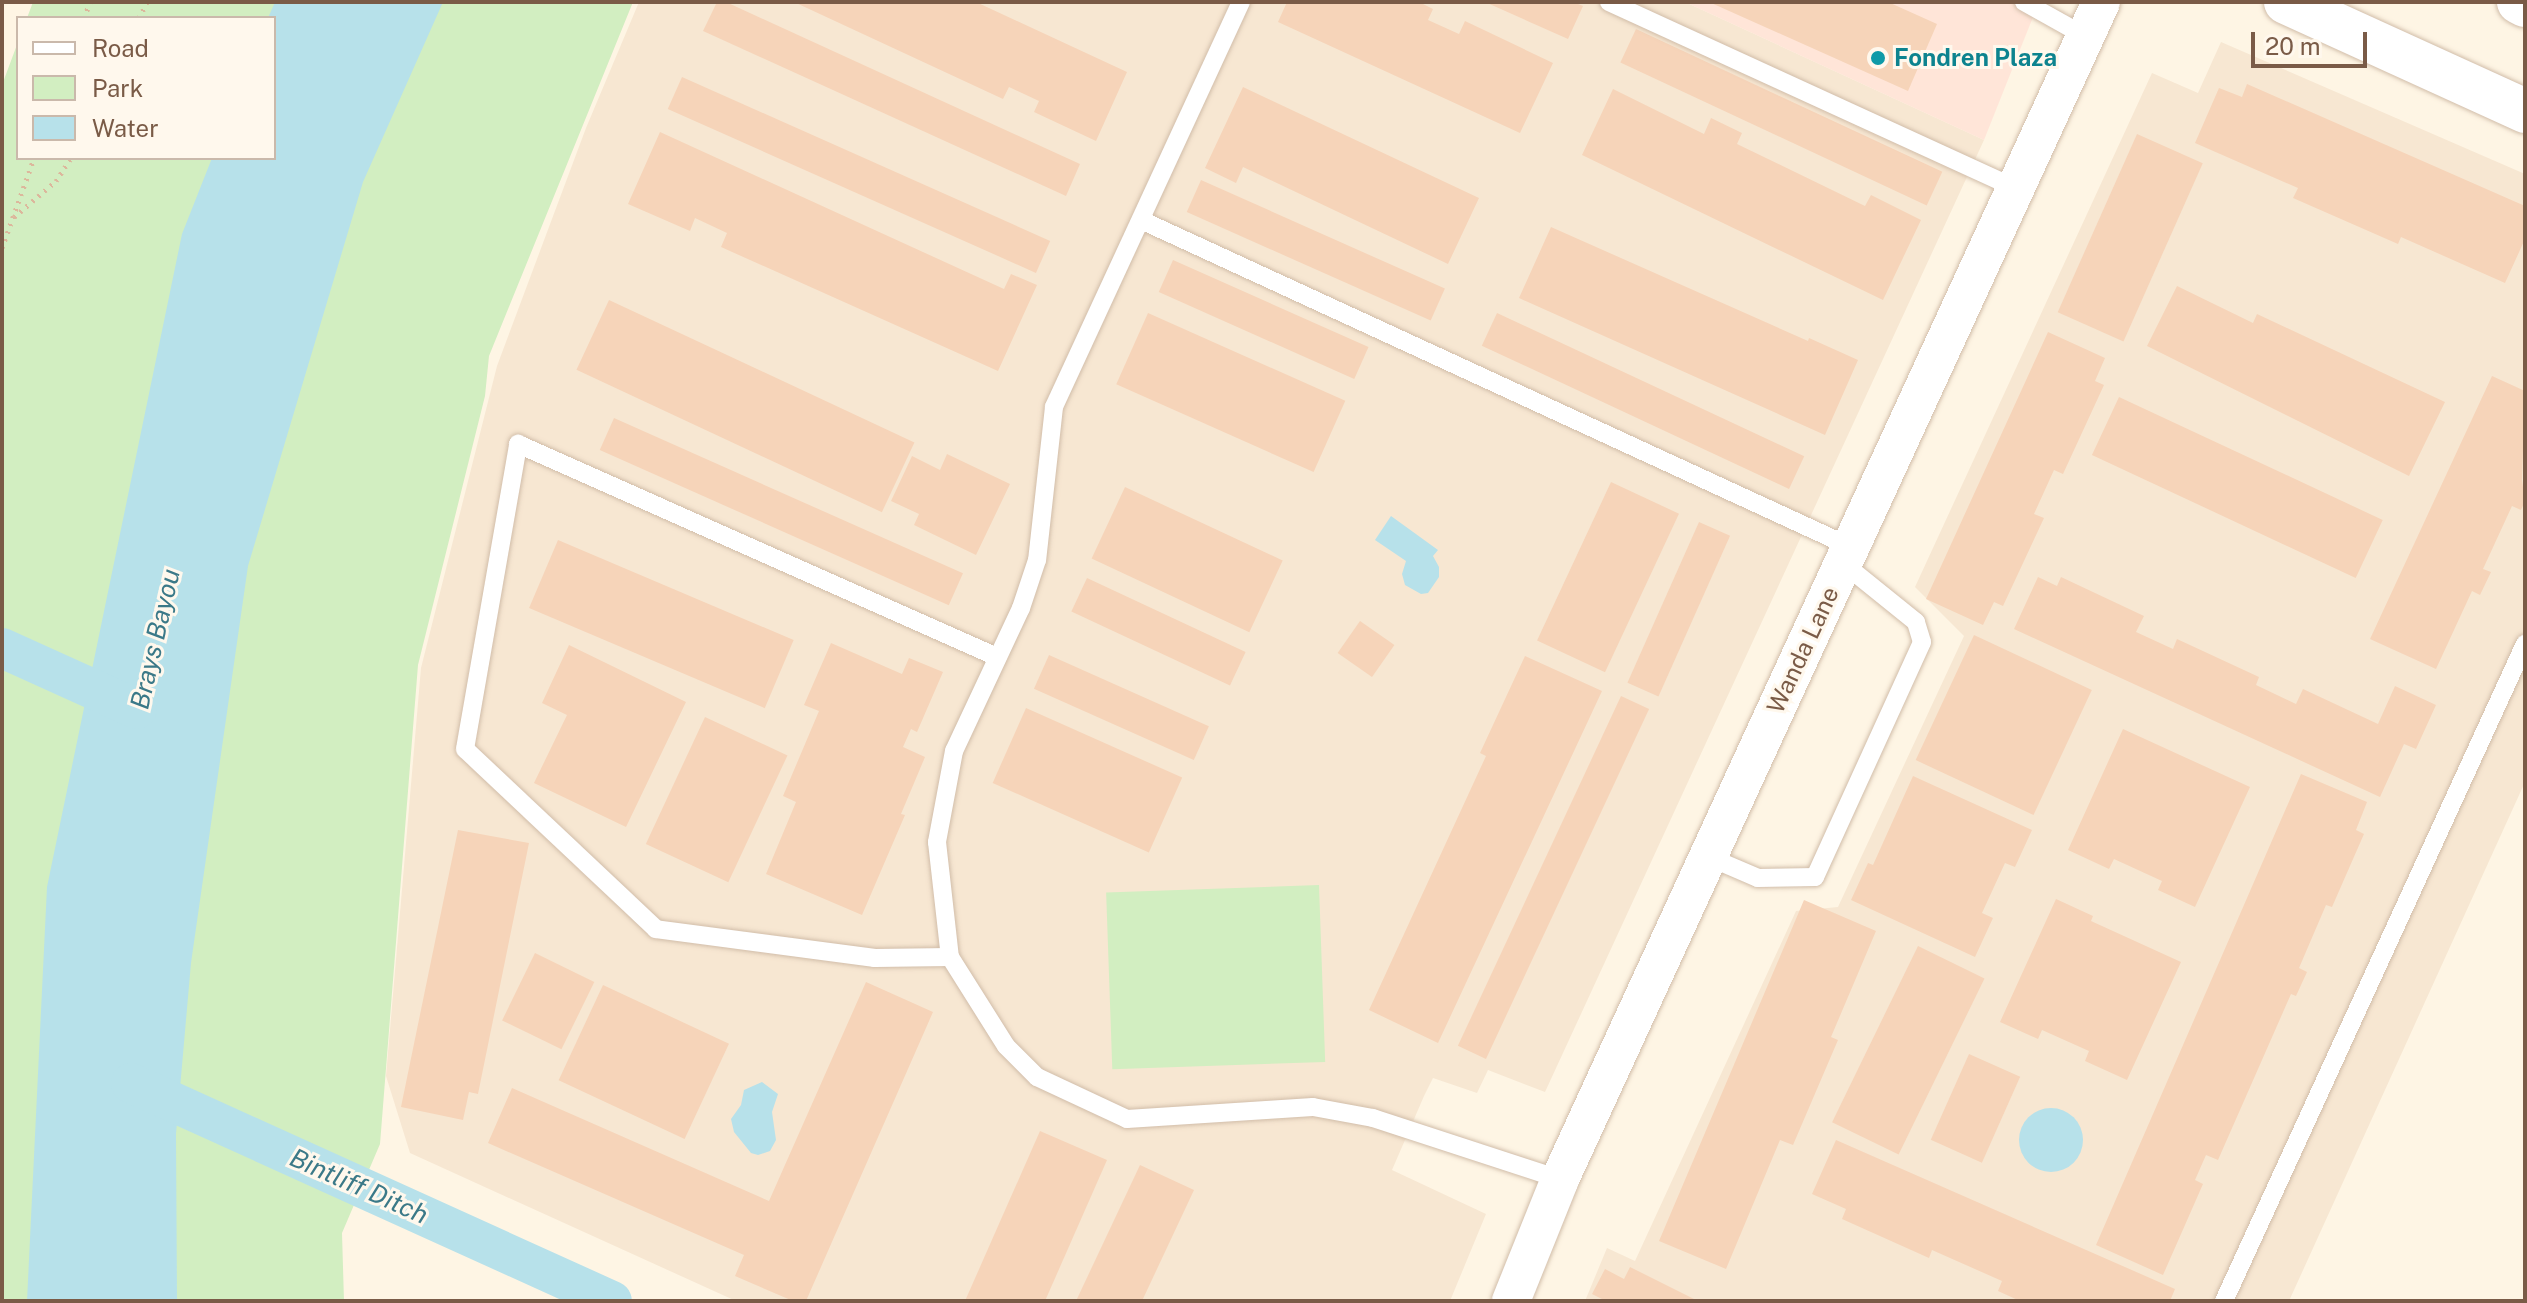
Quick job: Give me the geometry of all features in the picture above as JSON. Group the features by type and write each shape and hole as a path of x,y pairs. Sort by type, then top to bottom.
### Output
{"main road":[{"path":"2286,2 2525,111"},
{"path":"2519,2 2525,5"}],"street":[{"name":"Wanda Lane","path":"1511,1301 1560,1179 2093,19"}],"lane":[{"path":"1241,2 1054,407 1037,560 1021,608 954,751 937,842 950,957 1006,1046 1037,1077 1127,1119 1313,1107 1373,1118 1560,1179"},
{"path":"1609,2 2016,188"},
{"path":"2024,2 2093,19"},
{"path":"1141,220 1847,555 1916,622 1922,642 1815,877 1758,878 1709,857"},
{"path":"950,957 875,958 656,929 465,749 518,444 997,657"},
{"path":"2224,1301 2525,644"}],"path":[{"path":"2,248 33,160"},
{"path":"13,218 56,181 70,160"}],"shaded area":[{"path":"639,2 1685,2 1984,140 1545,1092 1488,1070 1477,1093 1433,1078 1424,1096 1392,1170 1486,1214 1450,1301 736,1301 410,1153 386,1076 421,668 497,366 586,128"},
{"path":"1685,2 2039,2 1984,140"},
{"path":"2221,42 2525,174 2525,782 2289,1301 1585,1301 1607,1248 1635,1261 1796,911 1838,907 1964,636 1915,587 2152,73 2198,93"}],"green space":[{"path":"33,2 633,2 489,356 485,396 418,665 380,1144 342,1233 344,1301 2,1301 2,85 16,47 16,160 276,160 276,16 28,16"},
{"path":"1319,885 1325,1062 1112,1069 1106,892"}],"water":[{"name":"Brays Bayou","path":"275,2 443,2 363,182 248,566 191,963 176,1134 177,1301 27,1301 47,887 182,234 211,160 276,160 276,16 269,16"},
{"path":"1391,516 1438,550 1433,556 1439,567 1439,577 1428,593 1421,594 1405,585 1402,574 1406,561 1375,540"},
{"path":"762,1082 778,1094 772,1112 776,1140 770,1151 758,1155 751,1153 734,1132 731,1119 741,1105 744,1090"},
{"path":"2051,1108 2069,1114 2077,1122 2083,1140 2077,1158 2069,1166 2051,1172 2033,1166 2025,1158 2019,1140 2025,1122 2033,1114"}],"building":[{"path":"717,2 726,2 1080,164 1066,196 703,31"},
{"path":"794,2 976,2 1127,72 1096,141 1034,112 1039,101 1009,87 1003,99"},
{"path":"1287,2 1419,2 1433,9 1428,20 1459,34 1465,21 1553,63 1520,133 1278,22"},
{"path":"1485,2 1573,2 1583,6 1568,39"},
{"name":"Fondren Plaza","path":"1709,2 1888,2 1937,24 1908,91"},
{"path":"1636,29 1942,172 1927,205 1620,63"},
{"path":"682,77 1050,241 1036,273 668,109"},
{"path":"2247,84 2525,206 2525,239 2505,283 2401,237 2398,244 2293,198 2298,188 2195,143 2219,88 2242,97"},
{"path":"1243,87 1479,198 1448,264 1243,167 1236,183 1205,168"},
{"path":"1613,89 1704,134 1711,118 1742,133 1737,144 1865,206 1871,195 1921,220 1883,300 1582,155"},
{"path":"660,132 1004,289 1011,274 1037,285 998,371 721,247 727,233 695,218 690,231 628,204"},
{"path":"2137,134 2203,163 2123,341 2058,312"},
{"path":"1201,180 1445,289 1431,321 1187,212"},
{"path":"1551,227 1808,341 1809,338 1858,360 1825,435 1519,298"},
{"path":"1173,260 1368,347 1354,379 1159,292"},
{"path":"2177,286 2253,323 2257,314 2445,402 2409,476 2147,346"},
{"path":"609,300 914,442 882,512 576,370"},
{"path":"1148,313 1345,401 1314,472 1116,384"},
{"path":"1497,313 1804,456 1789,489 1482,346"},
{"path":"2048,332 2105,358 2095,381 2104,385 2063,474 2054,470 2034,514 2044,518 2003,606 1994,602 1983,625 1926,599"},
{"path":"2492,376 2525,391 2522,480 2525,501 2521,510 2512,506 2483,569 2491,572 2480,595 2472,591 2436,669 2370,639"},
{"path":"2119,397 2383,520 2356,578 2092,455"},
{"path":"614,418 963,573 949,605 600,450"},
{"path":"947,454 1010,484 976,555 914,525 919,514 891,501 912,456 940,470"},
{"path":"1611,482 1679,514 1605,672 1537,641"},
{"path":"1125,487 1283,561 1249,632 1092,559"},
{"path":"1699,522 1730,536 1658,697 1627,683"},
{"path":"558,540 794,640 765,708 529,608"},
{"path":"2038,577 2057,586 2061,577 2144,616 2136,632 2173,649 2177,639 2259,677 2256,685 2296,704 2303,689 2378,724 2395,686 2436,705 2416,749 2404,744 2380,797 2014,629"},
{"path":"1087,578 1246,652 1230,685 1071,612"},
{"path":"1360,621 1394,645 1372,677 1338,653"},
{"path":"1974,635 2092,690 2033,815 1916,760"},
{"path":"831,643 902,674 909,658 943,672 917,732 911,729 903,747 925,757 901,814 905,815 862,915 766,874 796,802 783,796 819,711 804,705"},
{"path":"569,645 686,702 626,827 534,783 567,715 542,703"},
{"path":"1049,655 1209,726 1194,760 1034,689"},
{"path":"1525,656 1602,691 1438,1043 1369,1010 1486,756 1480,753"},
{"path":"1621,696 1649,709 1486,1059 1458,1046"},
{"path":"1026,708 1182,778 1149,852 993,783"},
{"path":"705,717 787,755 728,882 646,844"},
{"path":"2123,729 2250,787 2195,907 2158,890 2162,881 2114,859 2109,869 2068,850"},
{"path":"2301,774 2367,802 2356,830 2364,834 2332,907 2326,905 2299,968 2307,972 2296,996 2291,994 2218,1160 2206,1155 2195,1180 2203,1184 2163,1275 2096,1245"},
{"path":"1913,776 2032,830 2015,867 2005,863 1982,913 1993,918 1975,957 1851,900 1868,863 1873,865"},
{"path":"458,830 529,843 478,1094 469,1092 463,1120 401,1107"},
{"path":"2056,899 2093,916 2091,921 2181,962 2127,1080 2085,1061 2089,1051 2042,1030 2038,1039 2000,1022"},
{"path":"1804,900 1876,931 1831,1037 1838,1040 1793,1145 1780,1140 1726,1269 1659,1241"},
{"path":"1918,946 1985,978 1899,1155 1832,1122"},
{"path":"535,953 594,982 561,1049 502,1020"},
{"path":"866,982 933,1012 806,1301 793,1301 735,1276 744,1255 488,1143 512,1088 769,1201"},
{"path":"603,985 729,1044 685,1139 559,1080"},
{"path":"1969,1054 2020,1077 1982,1163 1931,1140"},
{"path":"1040,1131 1107,1160 1045,1301 965,1301"},
{"path":"1836,1140 2175,1289 2170,1301 2020,1301 1998,1291 2002,1281 1932,1250 1929,1258 1842,1219 1846,1209 1812,1194"},
{"path":"1140,1165 1194,1190 1142,1301 1076,1301"},
{"path":"1630,1267 1698,1301 1606,1301 1592,1294 1605,1269 1624,1279"}],"waterway":[{"name":"Brays Bayou","path":"2,648 137,709"},
{"name":"Bintliff Ditch","path":"131,1083 612,1301"}],"place":[{"name":"Fondren Plaza","path":"1878,58"}]}
